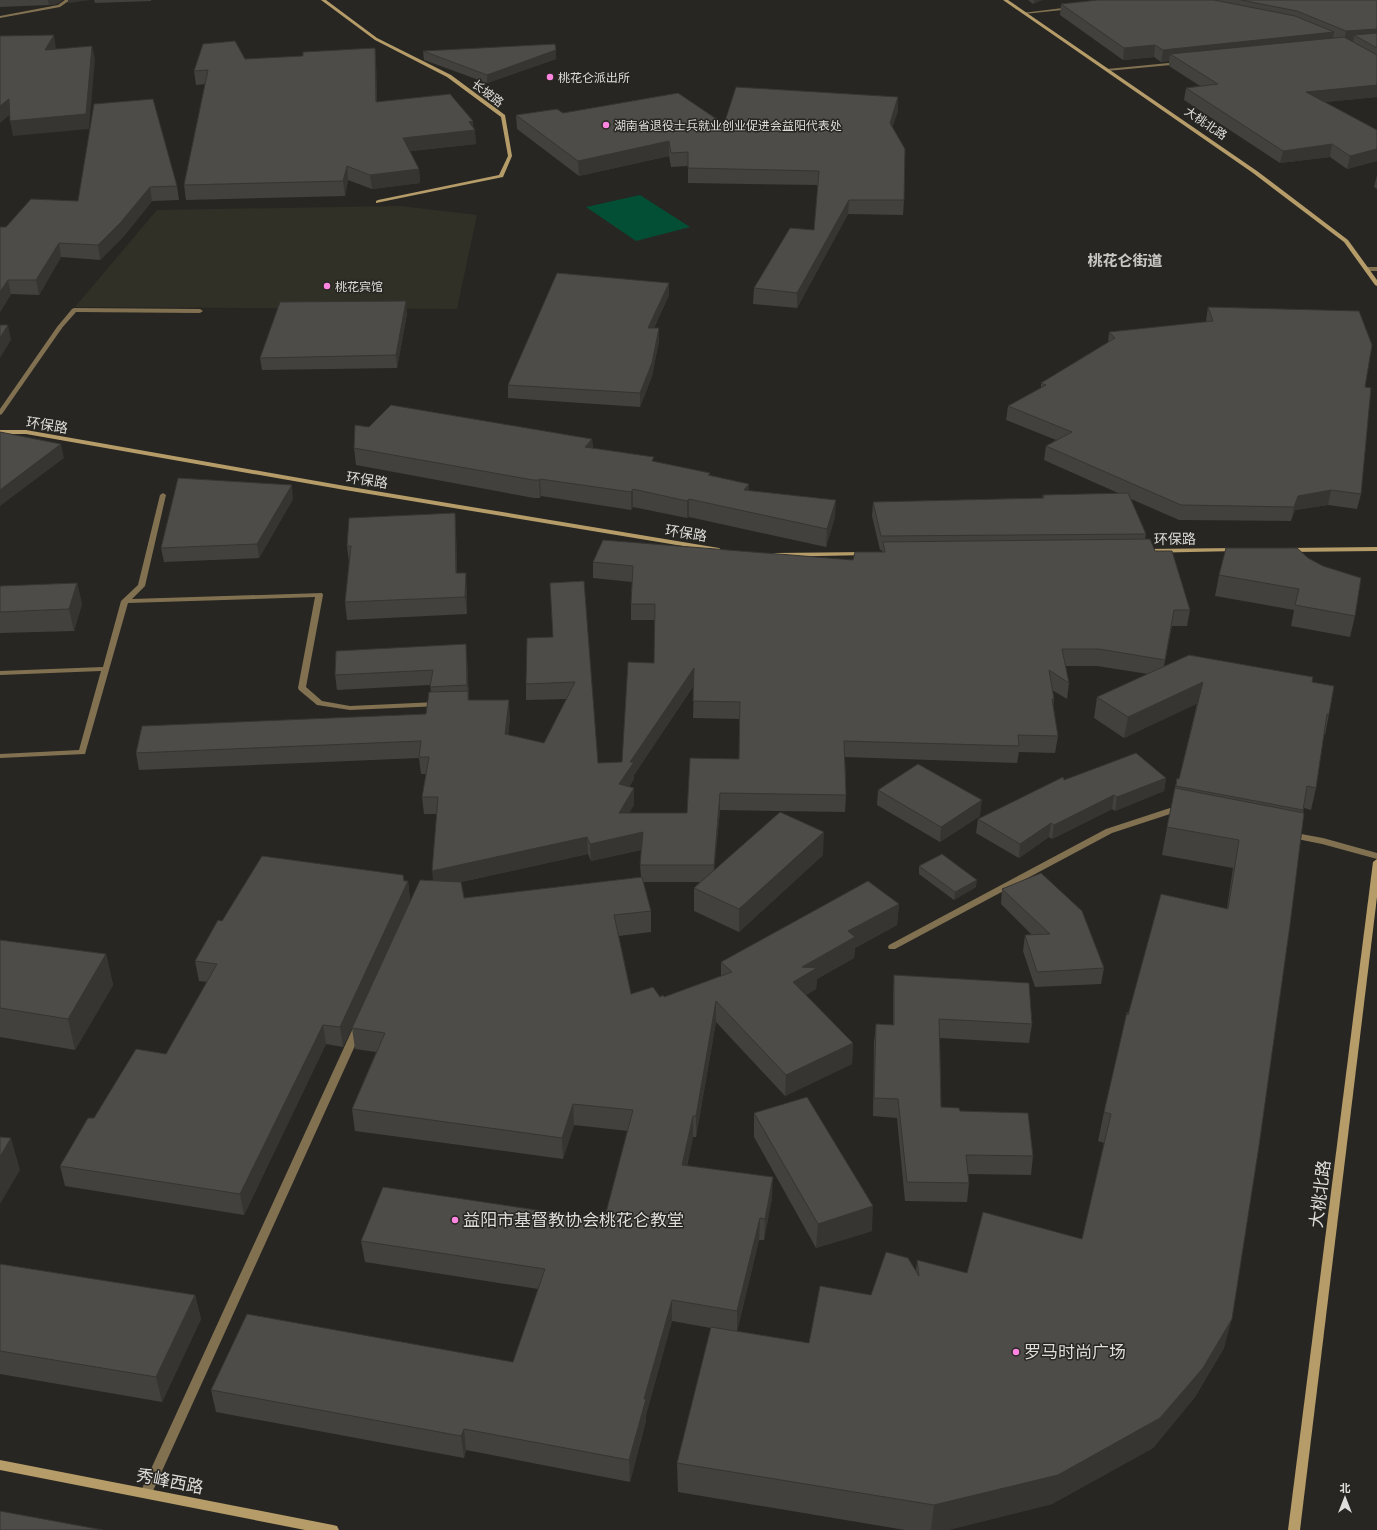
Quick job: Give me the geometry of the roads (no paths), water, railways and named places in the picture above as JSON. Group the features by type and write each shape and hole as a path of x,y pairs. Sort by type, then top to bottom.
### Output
{"street":[{"path":"0,17 59,6 68,0"},
{"name":"长坡路","path":"323,0 376,39 449,76 504,116 510,156 501,176 378,202"},
{"name":"大桃北路","path":"1005,0 1255,172 1346,240 1377,284"},
{"path":"1024,13 1076,8"},
{"path":"1107,70 1186,62"},
{"path":"1367,269 1377,269"},
{"path":"0,413 59,328 74,310 200,312"},
{"name":"环保路","path":"0,432 26,432 337,487 724,551"},
{"path":"0,756 82,752 125,601 141,586 163,495"},
{"path":"1280,550 1377,549"},
{"name":"环保路","path":"1137,551 1240,550"},
{"path":"764,555 875,554"},
{"path":"125,601 319,595 302,688 320,703 350,708 446,704"},
{"path":"0,673 105,669"},
{"path":"892,948 1109,831 1170,811 1193,815"},
{"path":"1285,834 1323,841 1377,856"},
{"name":"大桃北路","path":"1294,1530 1377,862"},
{"path":"146,1493 363,1016"},
{"name":"秀峰西路","path":"0,1465 333,1530"}],"place":[{"name":"桃花仑派出所","path":"550,77"},
{"name":"湖南省退役士兵就业创业促进会益阳代表处","path":"606,125"},
{"name":"桃花宾馆","path":"327,286"},
{"name":"益阳市基督教协会桃花仑教堂","path":"455,1220"},
{"name":"罗马时尚广场","path":"1016,1352"}],"district":[{"name":"桃花仑街道","path":"1125,260"}]}
